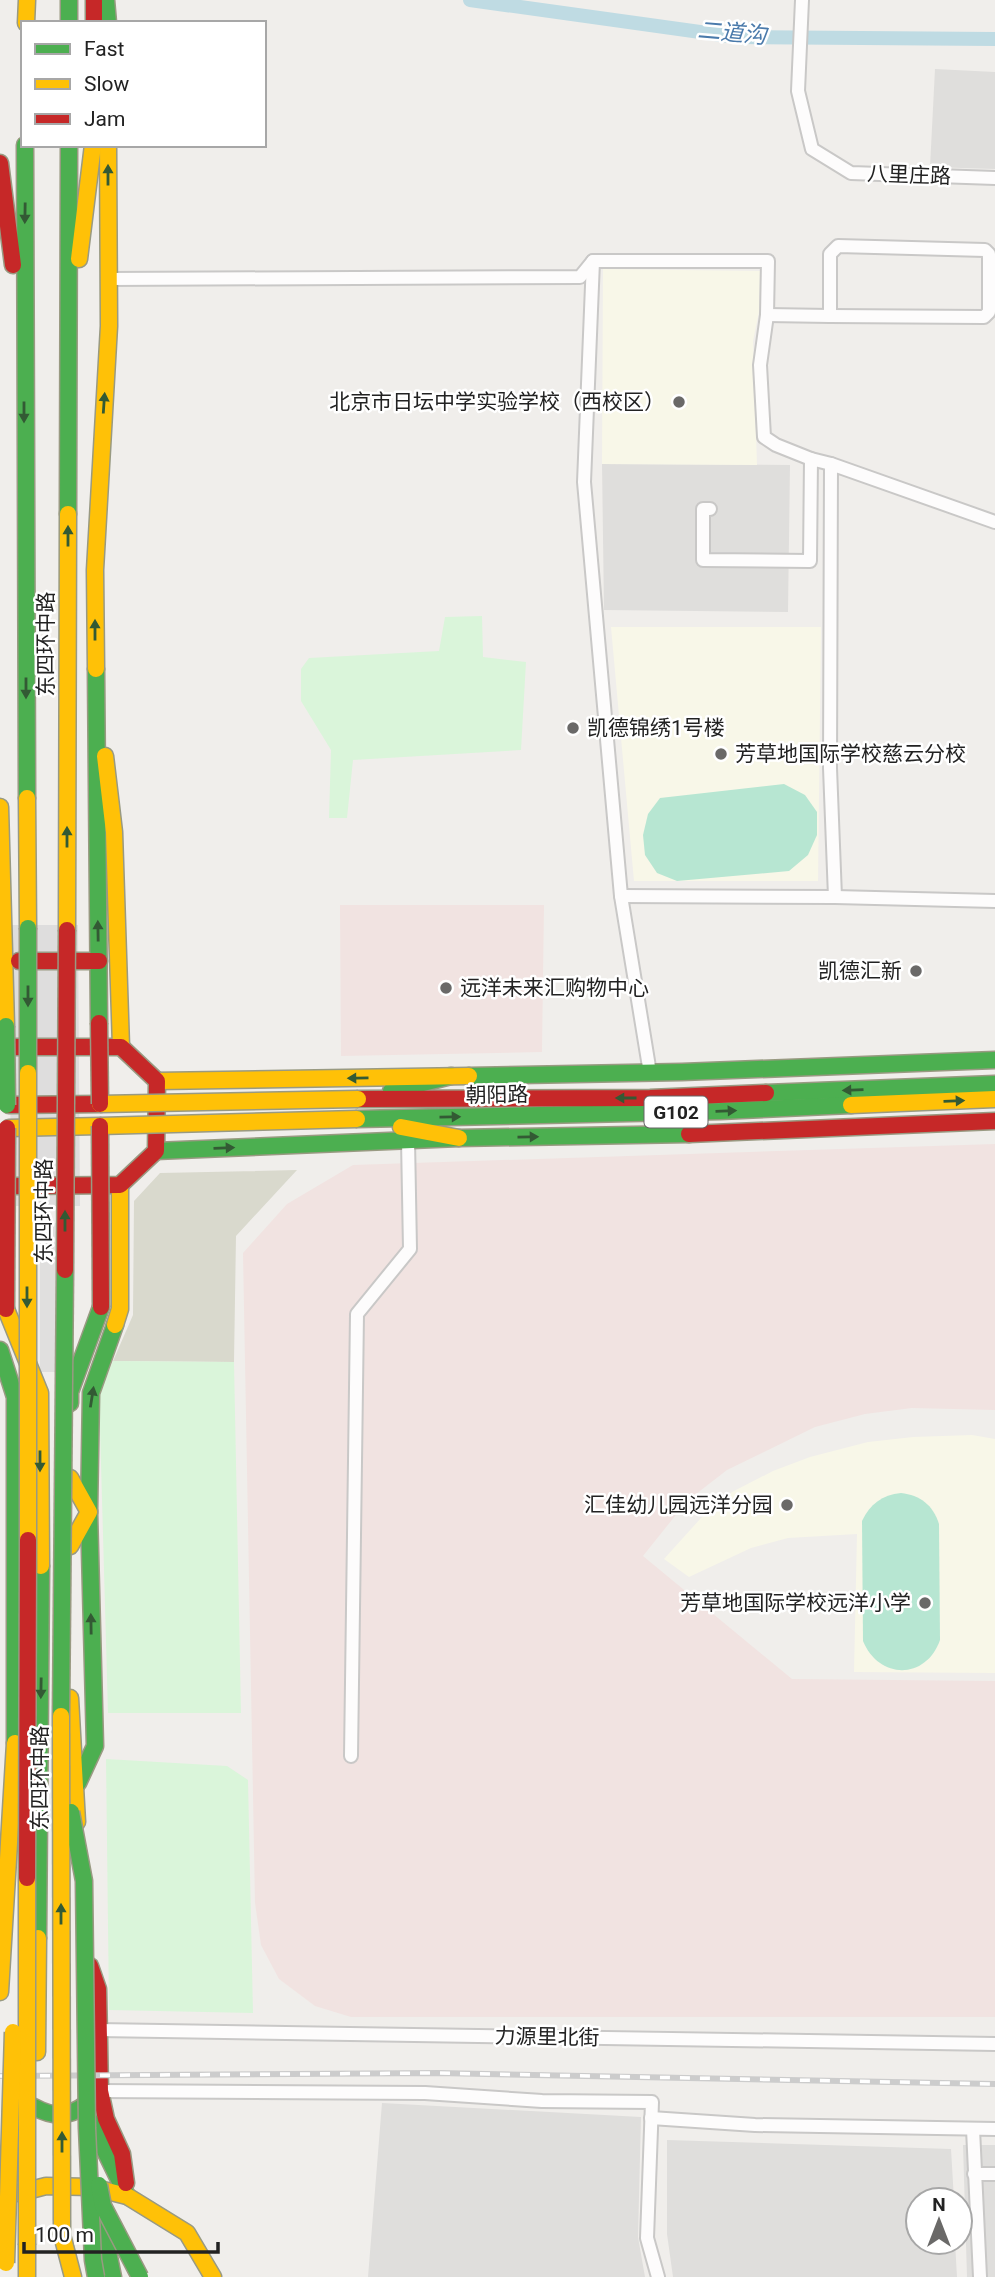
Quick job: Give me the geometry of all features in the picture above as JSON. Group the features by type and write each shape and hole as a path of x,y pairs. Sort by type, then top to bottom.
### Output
{"main road":[{"path":"26,21 27,0"},
{"path":"69,0 69,21"},
{"path":"94,0 94,21"},
{"name":"东四环中路","path":"25,147 28,928 26,2277"},
{"name":"东四环中路","path":"61,2277 69,147"},
{"path":"68,341 93,147"},
{"path":"100,1104 94,570 109,326 108,147"},
{"path":"0,163 24,343"},
{"path":"95,657 114,832 121,1047"},
{"name":"东四环中路","path":"0,807 6,961 6,1308 40,1393 42,1647 34,2107 4,2167"},
{"path":"6,961 99,961"},
{"path":"0,1047 121,1047 157,1081 156,1151 120,1185 0,1186"},
{"name":"朝阳路","path":"157,1081 650,1073 995,1060"},
{"path":"358,1099 451,1076"},
{"name":"朝阳路","path":"4,1105 358,1099 650,1098 995,1084"},
{"name":"朝阳路","path":"4,1128 720,1111 995,1099"},
{"name":"东四环中路","path":"100,1104 101,1307 70,1392 70,1697 77,1786 79,2076 83,2107 127,2196"},
{"path":"357,1119 459,1138"},
{"name":"朝阳路","path":"156,1151 459,1138 716,1134 995,1121"},
{"name":"东四环中路","path":"77,1786 95,1746 89,1512 91,1392 120,1309 120,1185"},
{"name":"东四环中路","path":"0,1350 15,1397 15,1738 0,1992"},
{"path":"70,1478 89,1512 70,1546"},
{"path":"70,1697 94,1735"},
{"path":"61,1762 84,1881 87,2129 96,2277"},
{"path":"5,2277 4,2167 26,1764"},
{"name":"东四环中路","path":"78,1933 98,1989 100,2091 106,2119 122,2154 127,2196"},
{"path":"38,1963 79,1962"},
{"path":"34,2107 49,2116 67,2116 83,2107 100,2091"},
{"path":"87,2129 103,2206 113,2277"},
{"path":"0,2197 4,2167"},
{"path":"0,2203 16,2194 46,2186 91,2187 127,2196 187,2233 214,2277"},
{"path":"103,2206 140,2277"},
{"path":"62,2235 73,2277"}],"street":[{"name":"八里庄路","path":"802,0 798,91 812,149 851,173 995,178"},
{"path":"767,315 830,316 984,317 989,312 992,284 989,254 985,250 838,246 830,254 830,316"},
{"path":"108,279 580,277 593,261"},
{"path":"593,261 768,261 767,315 760,365 764,437 776,445 811,459 995,522"},
{"path":"593,261 584,482 621,896 650,1073"},
{"path":"710,509 703,509 703,560 810,561 811,459"},
{"path":"831,464 830,768 835,897"},
{"path":"621,896 995,901"},
{"path":"351,1756 356,1314 410,1249 408,1140"},
{"name":"力源里北街","path":"98,2030 995,2044"},
{"path":"100,2091 425,2093 542,2101 652,2102 647,2238 658,2277"},
{"path":"651,2118 755,2125 995,2129"},
{"path":"973,2129 980,2277"},
{"path":"974,2174 995,2174"}],"shaded area":[{"path":"935,69 995,72 995,169 930,167"},
{"name":"北京市日坛中学实验学校（西校区）","path":"603,269 760,271 759,312 753,341 757,465 602,464"},
{"path":"602,464 790,465 788,612 604,610"},
{"name":"芳草地国际学校慈云分校","path":"611,627 821,627 818,881 634,881"},
{"path":"340,905 544,905 542,1052 341,1056"},
{"path":"995,1144 995,1410 912,1408 865,1414 815,1427 727,1470 687,1501 643,1556 792,1679 995,1681 995,2017 351,2017 315,2006 279,1979 261,1945 255,1903 243,1253 287,1204 353,1165"},
{"path":"297,1170 236,1236 234,1362 113,1361 133,1315 134,1201 160,1173"},
{"path":"40,1223 74,1223 74,1372 40,1372"},
{"name":"芳草地国际学校远洋小学","path":"972,1435 995,1439 995,1673 854,1672 857,1534 788,1538 751,1548 689,1577 664,1559 701,1518 732,1492 773,1471 810,1457 868,1442"},
{"path":"382,2103 641,2117 638,2237 645,2277 368,2277"},
{"path":"667,2140 951,2149 953,2186 904,2186 904,2256 956,2256 957,2277 673,2277 667,2234"},
{"path":"963,2145 995,2145 995,2277 967,2277 966,2256 974,2256 974,2186 964,2186"}],"green space":[{"path":"482,616 483,657 526,662 521,750 353,760 347,818 329,818 331,750 301,701 301,669 309,658 439,651 445,617"},
{"path":"784,784 805,795 817,812 817,835 808,855 789,871 677,881 657,873 645,855 643,835 648,814 660,798"},
{"path":"113,1361 234,1362 241,1713 108,1713 99,1393"},
{"path":"901,1493 925,1502 939,1524 940,1640 924,1663 902,1670 880,1663 870,1654 863,1641 862,1521 877,1501"},
{"path":"106,1759 227,1766 248,1780 253,2013 109,2010"}],"pier":[{"path":"9,925 78,925 80,1206 11,1206"}],"waterway":[{"name":"二道沟","path":"470,0 736,37 995,39"}],"railway":[{"path":"0,2076 438,2073 995,2084"}],"traffic: fast":[{"path":"69,0 69,21"},
{"path":"106,0 108,21"},
{"path":"25,147 27,798"},
{"path":"68,514 69,147"},
{"path":"96,669 99,1023"},
{"path":"28,928 28,1073"},
{"path":"6,1026 7,1105"},
{"path":"469,1076 682,1072 995,1060"},
{"path":"391,1091 451,1076"},
{"path":"766,1093 995,1084"},
{"path":"357,1119 720,1111 851,1105"},
{"path":"156,1151 459,1138 689,1134"},
{"path":"61,1716 65,1270"},
{"path":"70,1403 70,1392 101,1307"},
{"path":"78,1783 95,1746 89,1512 91,1393 115,1325"},
{"path":"0,1350 15,1397 15,1743"},
{"path":"38,1938 41,1566"},
{"path":"71,1812 84,1881 87,2128 96,2277"},
{"path":"34,2107 51,2114 65,2114 79,2109 93,2098"},
{"path":"90,2120 127,2196"},
{"path":"99,2185 103,2206 140,2277"},
{"path":"103,2206 113,2277"}],"traffic: slow":[{"path":"26,21 27,0"},
{"path":"79,259 93,147"},
{"path":"96,669 95,570 109,326 108,147"},
{"path":"67,930 68,514"},
{"path":"105,756 114,832 121,1047"},
{"path":"27,798 28,928"},
{"path":"0,807 6,1026"},
{"path":"28,1073 28,1540"},
{"path":"157,1081 469,1076"},
{"path":"100,1104 358,1099"},
{"path":"851,1105 995,1099"},
{"path":"100,1126 357,1119"},
{"path":"9,1128 100,1126"},
{"path":"401,1127 459,1138"},
{"path":"115,1325 120,1309 120,1185"},
{"path":"6,1309 40,1393 41,1566"},
{"path":"70,1478 89,1512 70,1546"},
{"path":"70,1698 77,1822"},
{"path":"61,1716 62,2235"},
{"path":"0,1992 15,1743"},
{"path":"27,1878 27,2245"},
{"path":"37,2052 38,1938"},
{"path":"6,2263 13,2032"},
{"path":"19,2193 46,2186 91,2187 127,2196 187,2233 213,2277"},
{"path":"62,2235 73,2277"},
{"path":"27,2245 27,2277"}],"traffic: jam":[{"path":"94,0 94,21"},
{"path":"0,163 13,265"},
{"path":"65,1270 67,930"},
{"path":"19,961 99,961"},
{"path":"99,1023 100,1104"},
{"path":"16,1047 121,1047 157,1081 156,1151 120,1185 17,1186"},
{"path":"358,1099 650,1098 766,1093"},
{"path":"9,1105 100,1104"},
{"path":"689,1134 995,1121"},
{"path":"100,1126 101,1307"},
{"path":"6,1309 7,1128"},
{"path":"27,1878 28,1540"},
{"path":"90,1966 98,1989 100,2091 106,2119 122,2154 126,2183"}],"place":[{"name":"北京市日坛中学实验学校（西校区）","path":"679,402"},
{"name":"凯德锦绣1号楼","path":"573,728"},
{"name":"芳草地国际学校慈云分校","path":"721,754"},
{"name":"凯德汇新","path":"916,971"},
{"name":"远洋未来汇购物中心","path":"446,988"},
{"name":"汇佳幼儿园远洋分园","path":"787,1505"},
{"name":"芳草地国际学校远洋小学","path":"925,1603"}]}
